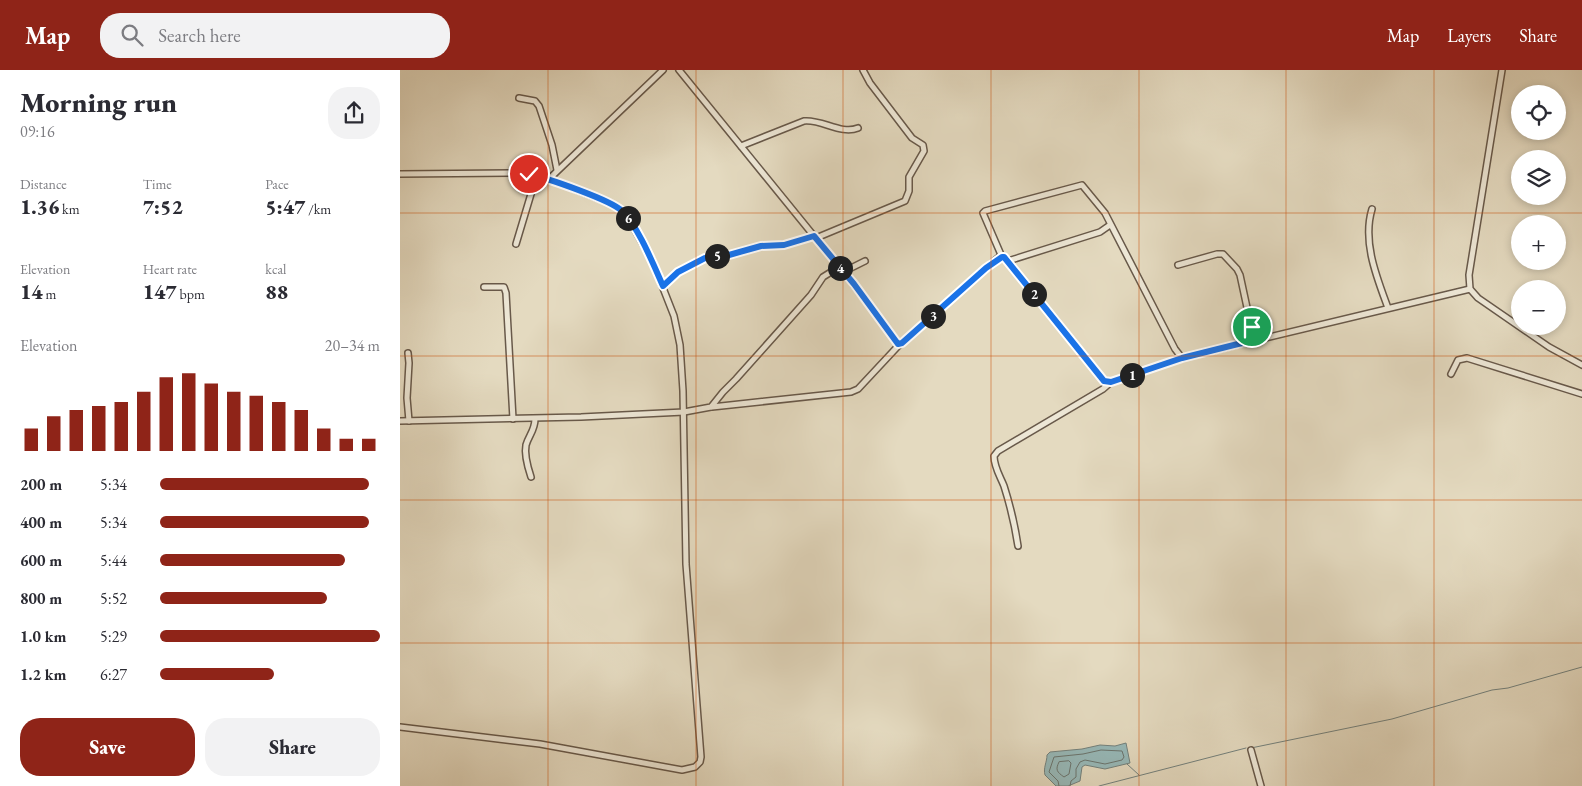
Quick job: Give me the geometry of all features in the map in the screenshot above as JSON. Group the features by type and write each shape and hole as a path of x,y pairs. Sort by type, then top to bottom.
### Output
{"street":[{"path":"549,179 663,70"},
{"path":"679,70 843,272 898,344 900,344"},
{"path":"663,286 678,272 705,258 729,255 761,246 784,245 815,237 905,201 909,191 909,177 924,151 923,145 912,138 870,83 863,70"},
{"path":"1502,70 1469,275 1470,289 1478,298 1549,347 1582,365"},
{"path":"519,98 535,101 539,106 552,145 557,170"},
{"path":"741,146 804,121 811,120 853,130 858,128"},
{"path":"400,174 498,173 534,175 549,179 610,203 620,209 627,216 652,260 674,316 680,345 684,412 686,564 701,757 698,765 691,769 682,770 540,744 400,727"},
{"path":"516,244 531,194 534,175"},
{"path":"1111,382 1104,381 1008,261 1002,257 983,213 992,208 1082,185 1105,213 1182,358"},
{"path":"1372,209 1369,225 1370,250 1388,308"},
{"path":"1008,261 1100,232 1110,225"},
{"path":"1178,265 1216,254 1223,254 1240,275 1254,340"},
{"path":"400,421 536,419 684,412 711,407 851,392 858,389 900,344 986,268 1002,257"},
{"path":"843,272 865,261"},
{"path":"711,407 811,295 823,277 839,267"},
{"path":"484,287 501,286 504,287 506,293 513,419"},
{"path":"1018,546 1014,522 1003,484 995,465 994,456 1103,389 1111,382 1182,358 1470,289"},
{"path":"408,352 407,398 409,421"},
{"path":"1451,374 1458,360 1466,358 1582,394"},
{"path":"531,477 526,447 536,419"},
{"path":"1251,750 1262,786"}],"water":[{"path":"1126,743 1130,763 1105,769 1085,765 1082,767 1080,781 1068,786 1056,786 1045,775 1047,755 1050,752 1100,745 1115,746"}],"waterway":[{"path":"1251,748 1392,719 1492,690 1508,688 1582,667"},
{"path":"1099,786 1246,748"},
{"path":"1127,764 1139,775"}],"route":[{"path":"529,174 549,179 610,203 620,209 627,216 637,233 652,260 663,286 678,272 711,256 729,255 753,247 784,245 814,236 854,284 898,344 902,343 999,257 1004,257 1104,381 1107,382 1182,358 1254,340 1252,327"}]}
